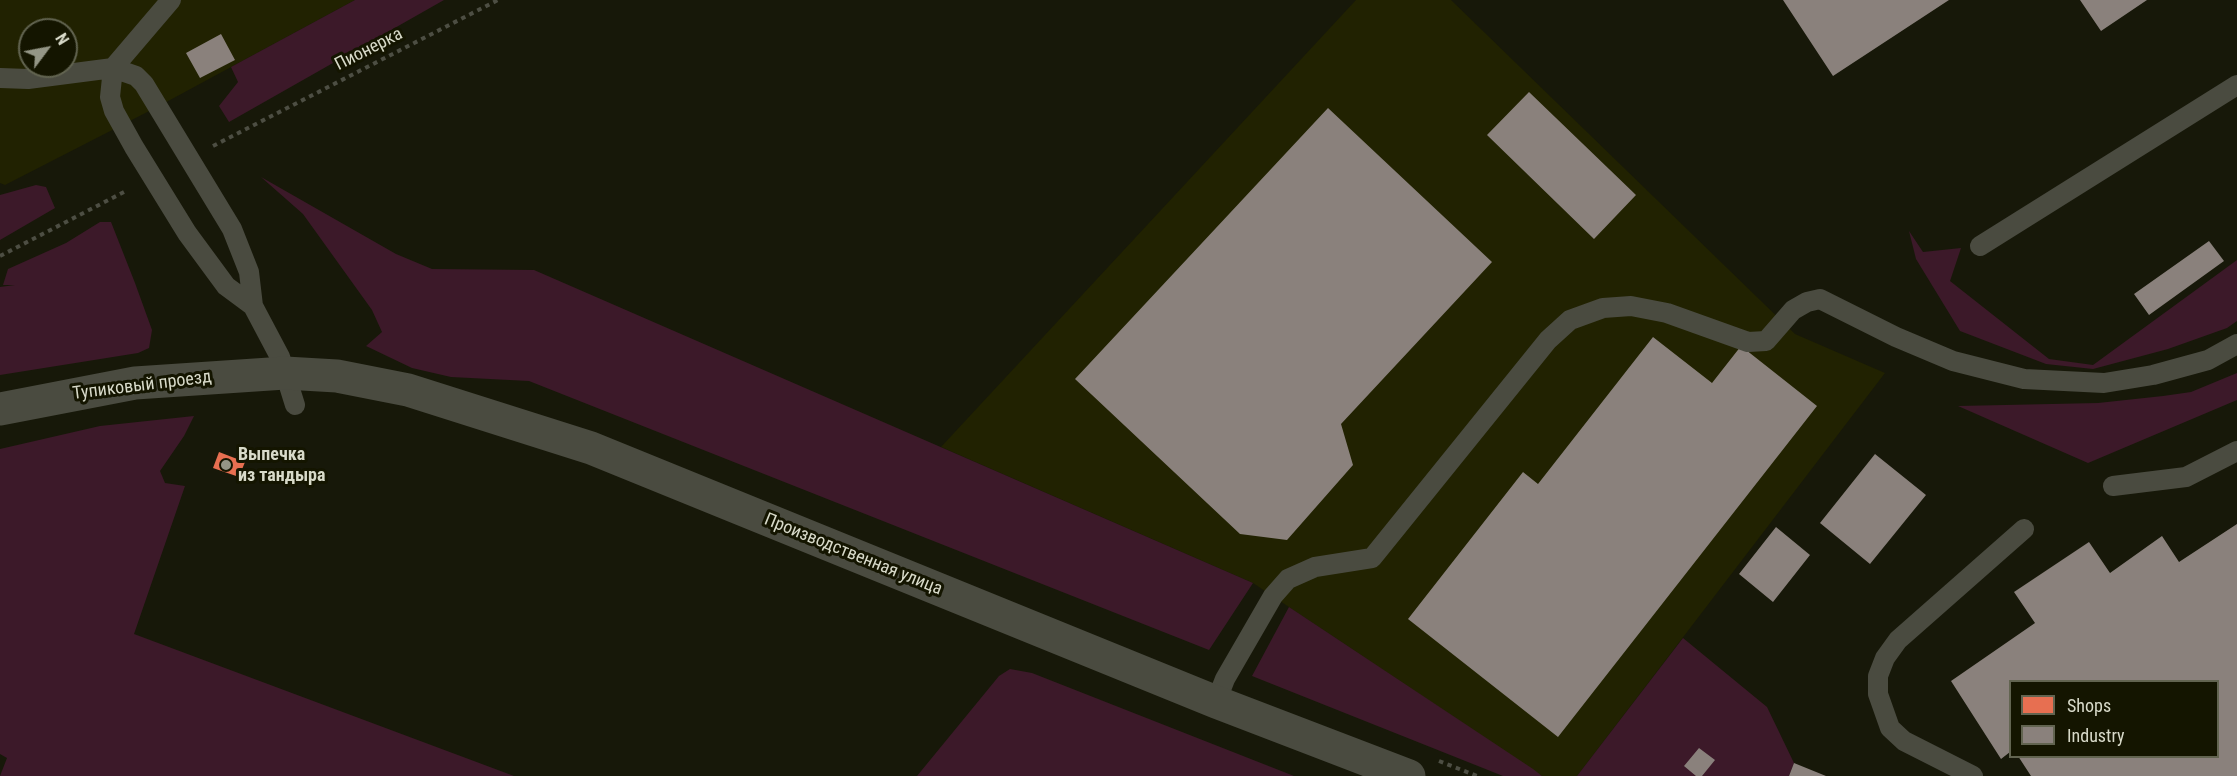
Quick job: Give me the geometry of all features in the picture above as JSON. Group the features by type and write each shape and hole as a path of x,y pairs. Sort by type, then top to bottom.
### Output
{"street":[{"name":"Тупиковый проезд","path":"0,410 135,383 285,373"},
{"name":"Производственная улица","path":"285,373 337,376 397,387 470,408 591,448 1216,702 1409,776"}],"lane":[{"path":"171,0 113,68 110,97 114,111 134,147 187,233 226,286 253,306"},
{"path":"0,78 28,79 113,68 136,76 144,84 232,229 249,272 253,306 280,357 295,405"},
{"path":"1980,246 2237,85"},
{"path":"1216,702 1226,679 1273,596 1287,579 1315,567 1372,558 1548,340 1570,320 1603,308 1631,306 1667,313 1748,342 1766,341 1792,310 1807,302 1820,299 1896,337 1953,361 2024,379 2104,383 2208,360 2237,344"},
{"path":"2113,486 2186,477 2237,451"},
{"path":"1973,776 1904,741 1890,728 1878,694 1878,676 1885,658 1898,640 2024,529"}],"path":[{"name":"Пионерка","path":"213,146 498,0"},
{"path":"0,256 124,192"}],"shaded area":[{"path":"0,0 355,0 159,106 5,185 0,183"},
{"path":"355,0 444,0 229,122 219,106 238,82 231,67"},
{"path":"1356,0 1451,0 1795,334 1885,373 1577,776 1542,776 1253,583 941,447"},
{"path":"261,177 396,254 432,269 534,270 1253,583 1209,650 529,381 451,377 412,368 366,346 382,332 372,310 303,214"},
{"path":"36,185 46,187 55,208 0,240 0,195"},
{"path":"100,222 111,222 135,283 152,330 149,348 138,353 0,375 0,287 15,285 3,285 8,269 66,243"},
{"path":"1909,231 1923,252 1961,248 1950,281 2049,359 2093,365 2237,260 2237,321 2227,328 2168,349 2093,369 2046,364 1960,331 1916,259"},
{"path":"2237,373 2237,400 2088,463 1958,406 2098,403 2163,396 2191,392"},
{"path":"194,416 184,436 160,471 165,483 185,486 134,634 514,776 0,776 7,758 0,754 0,449 100,426"},
{"path":"1289,607 1542,776 1503,776 1252,676"},
{"path":"1683,638 1767,707 1794,763 1789,776 1577,776"},
{"path":"1010,669 1032,673 1294,776 917,776 999,676"}],"building: Shops":[{"path":"219,452 245,462 239,477 213,468"}],"building: Industry":[{"path":"1783,0 1949,0 1833,76"},
{"path":"2080,0 2147,0 2101,31"},
{"path":"221,34 235,60 200,78 186,53"},
{"path":"1529,92 1636,195 1594,239 1487,135"},
{"path":"1328,108 1492,262 1341,424 1353,465 1287,540 1240,534 1075,379"},
{"path":"2209,241 2224,261 2149,315 2134,294"},
{"path":"1653,337 1712,383 1741,346 1817,406 1558,737 1408,619 1523,472 1538,484"},
{"path":"1875,454 1926,495 1870,564 1820,523"},
{"path":"2237,524 2237,776 2031,776 2019,758 2219,758 2219,680 2009,680 2009,753 2001,759 1951,681 2035,623 2014,592 2089,542 2110,573 2162,536 2179,562"},
{"path":"1776,527 1810,555 1773,602 1739,574"},
{"path":"1699,748 1715,760 1702,776 1696,776 1684,766"},
{"path":"1794,763 1826,776 1789,776"}],"place":[{"name":"Выпечка из тандыра","path":"226,465"}]}
